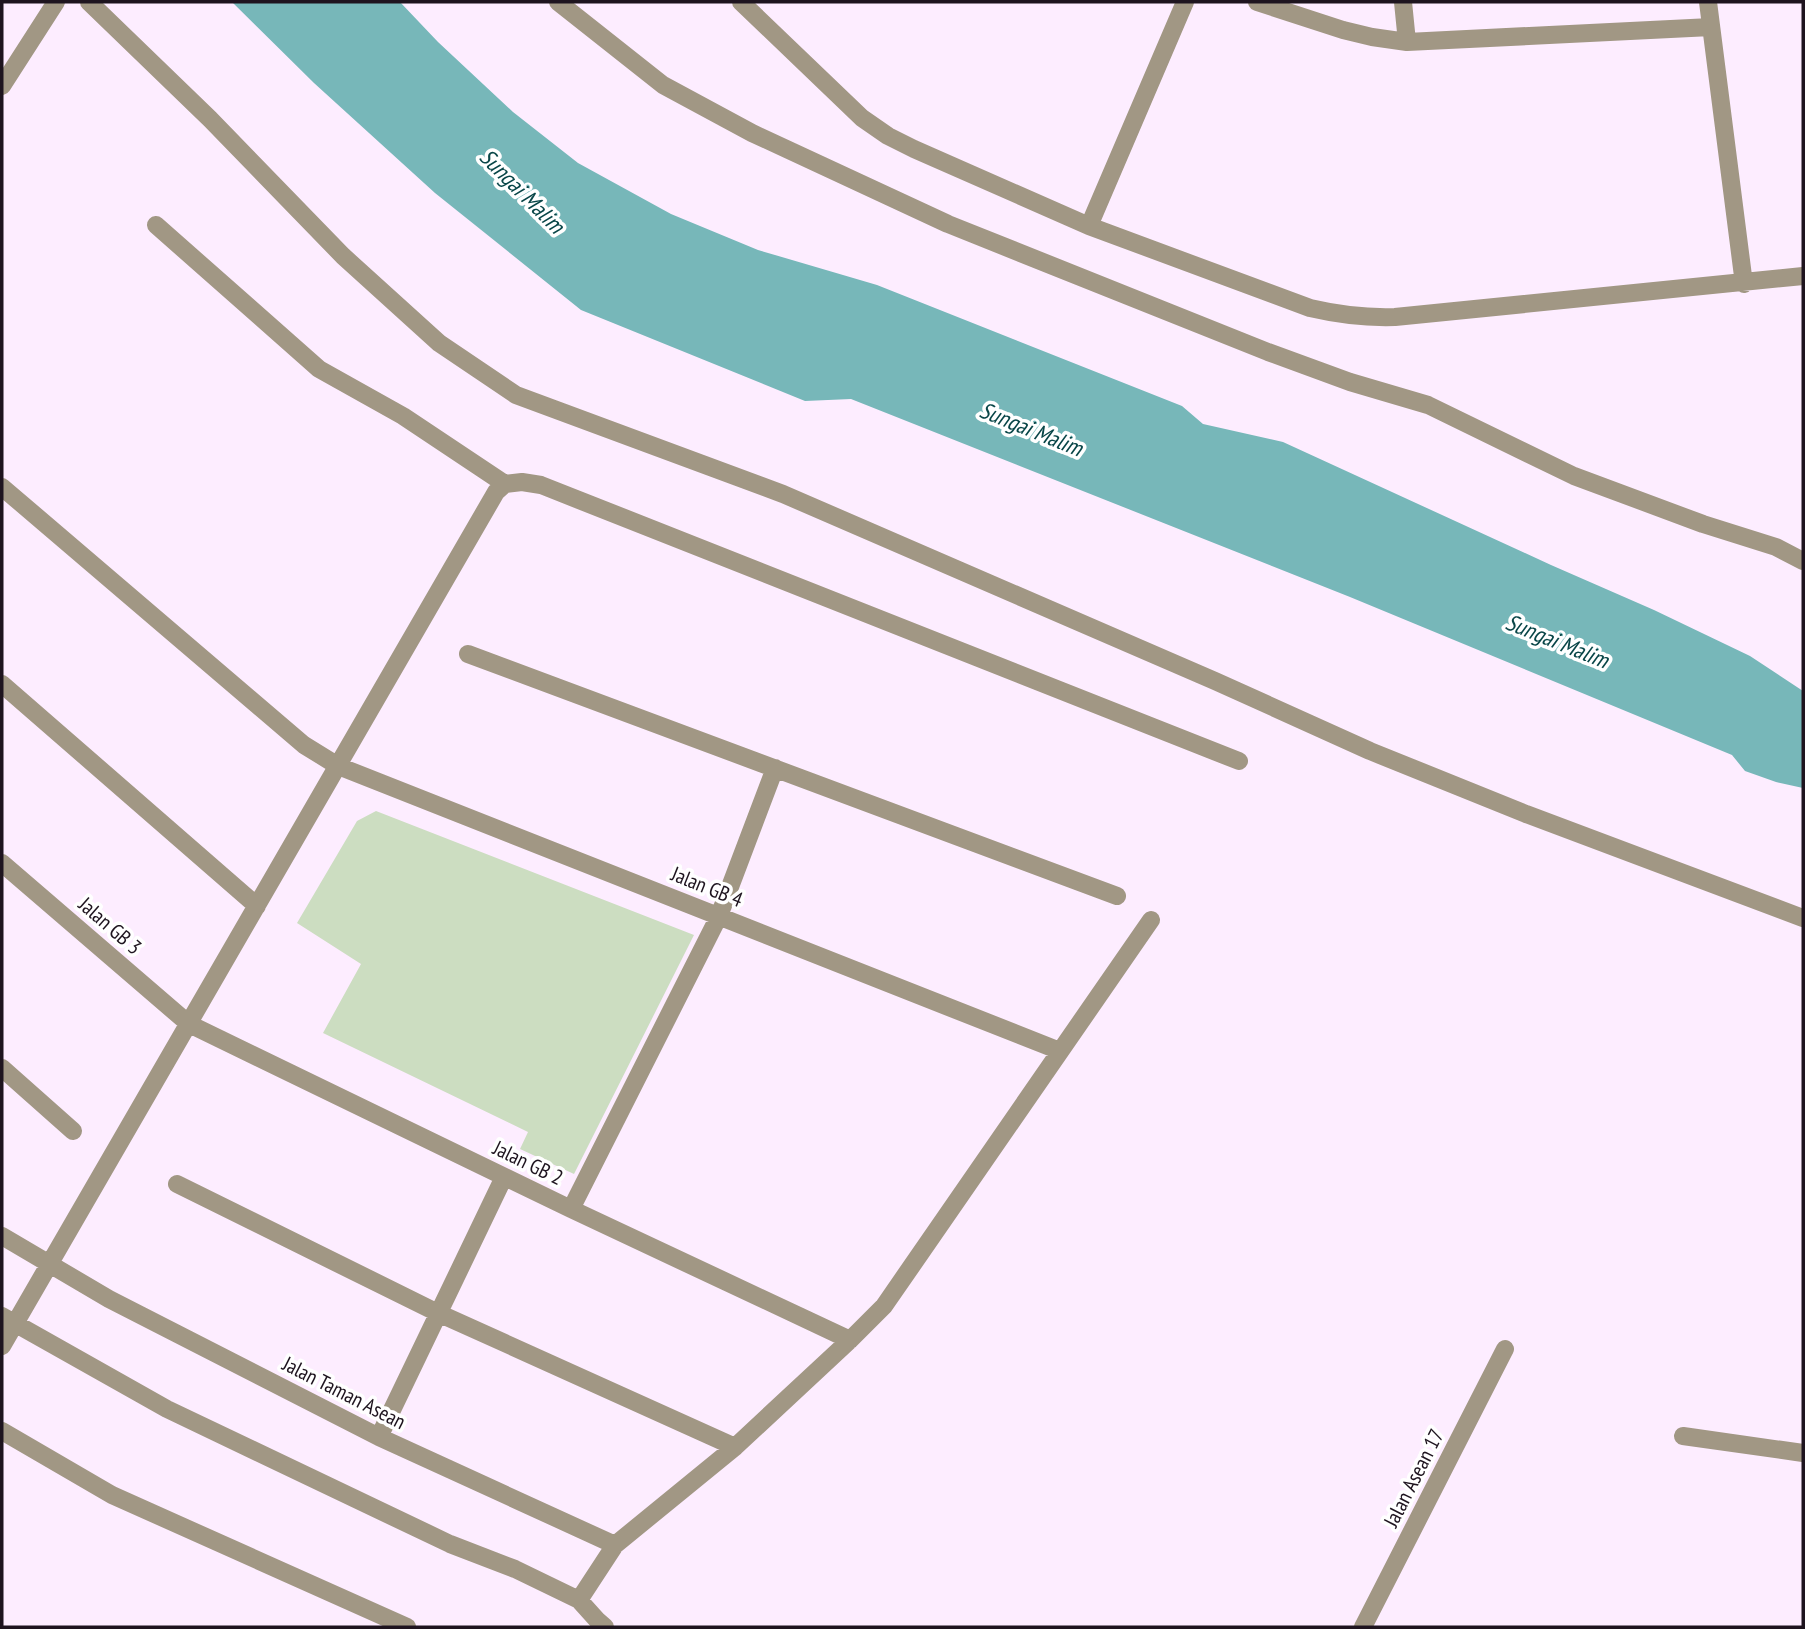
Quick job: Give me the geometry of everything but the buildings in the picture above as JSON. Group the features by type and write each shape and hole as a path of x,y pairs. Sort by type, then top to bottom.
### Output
{"street":[{"path":"2,86 56,2"},
{"path":"89,2 210,119 353,265 439,343 516,395 783,494 1370,751 1526,814 1803,918"},
{"path":"558,2 663,85 752,133 947,224 1268,352 1350,382 1428,405 1574,476 1703,524 1776,547 1803,561"},
{"path":"741,2 862,118 888,136 1089,226 1310,308 1364,318 1408,316 1803,276"},
{"path":"1089,226 1185,2"},
{"path":"1257,2 1343,30 1407,42 1711,27"},
{"path":"1403,2 1407,42"},
{"path":"1708,2 1744,284"},
{"path":"156,225 319,369 403,416 505,484"},
{"path":"2,1346 8,1320 49,1264 496,492 505,484 522,482 541,485 1239,761"},
{"name":"Jalan GB 4","path":"2,487 304,746 338,766 1060,1051"},
{"path":"468,654 1117,896"},
{"path":"2,684 257,906"},
{"path":"572,1209 719,916 775,768"},
{"name":"Jalan GB 3","path":"2,863 188,1024"},
{"path":"579,1600 615,1545 735,1447 884,1306 1151,920"},
{"name":"Jalan GB 2","path":"188,1024 850,1340"},
{"path":"2,1068 73,1131"},
{"path":"379,1437 504,1177"},
{"path":"177,1184 438,1313 735,1447"},
{"name":"Jalan Taman Asean","path":"2,1237 109,1299 379,1437 615,1545"},
{"path":"8,1320 167,1409 450,1544 515,1569 579,1600 605,1627"},
{"name":"Jalan Asean 17","path":"1363,1627 1505,1349"},
{"path":"2,1431 112,1495 407,1627"},
{"path":"1683,1436 1803,1453"}],"shaded area":[{"path":"376,811 694,935 574,1174 520,1149 528,1132 323,1033 361,964 297,923 357,821"}],"water":[{"name":"Sungai Malim","path":"232,2 400,2 438,42 513,112 578,163 671,214 758,250 877,285 1182,406 1203,424 1283,442 1750,656 1803,691 1803,788 1745,771 1732,755 1350,597 851,399 805,401 581,310 435,193 314,83"}]}
